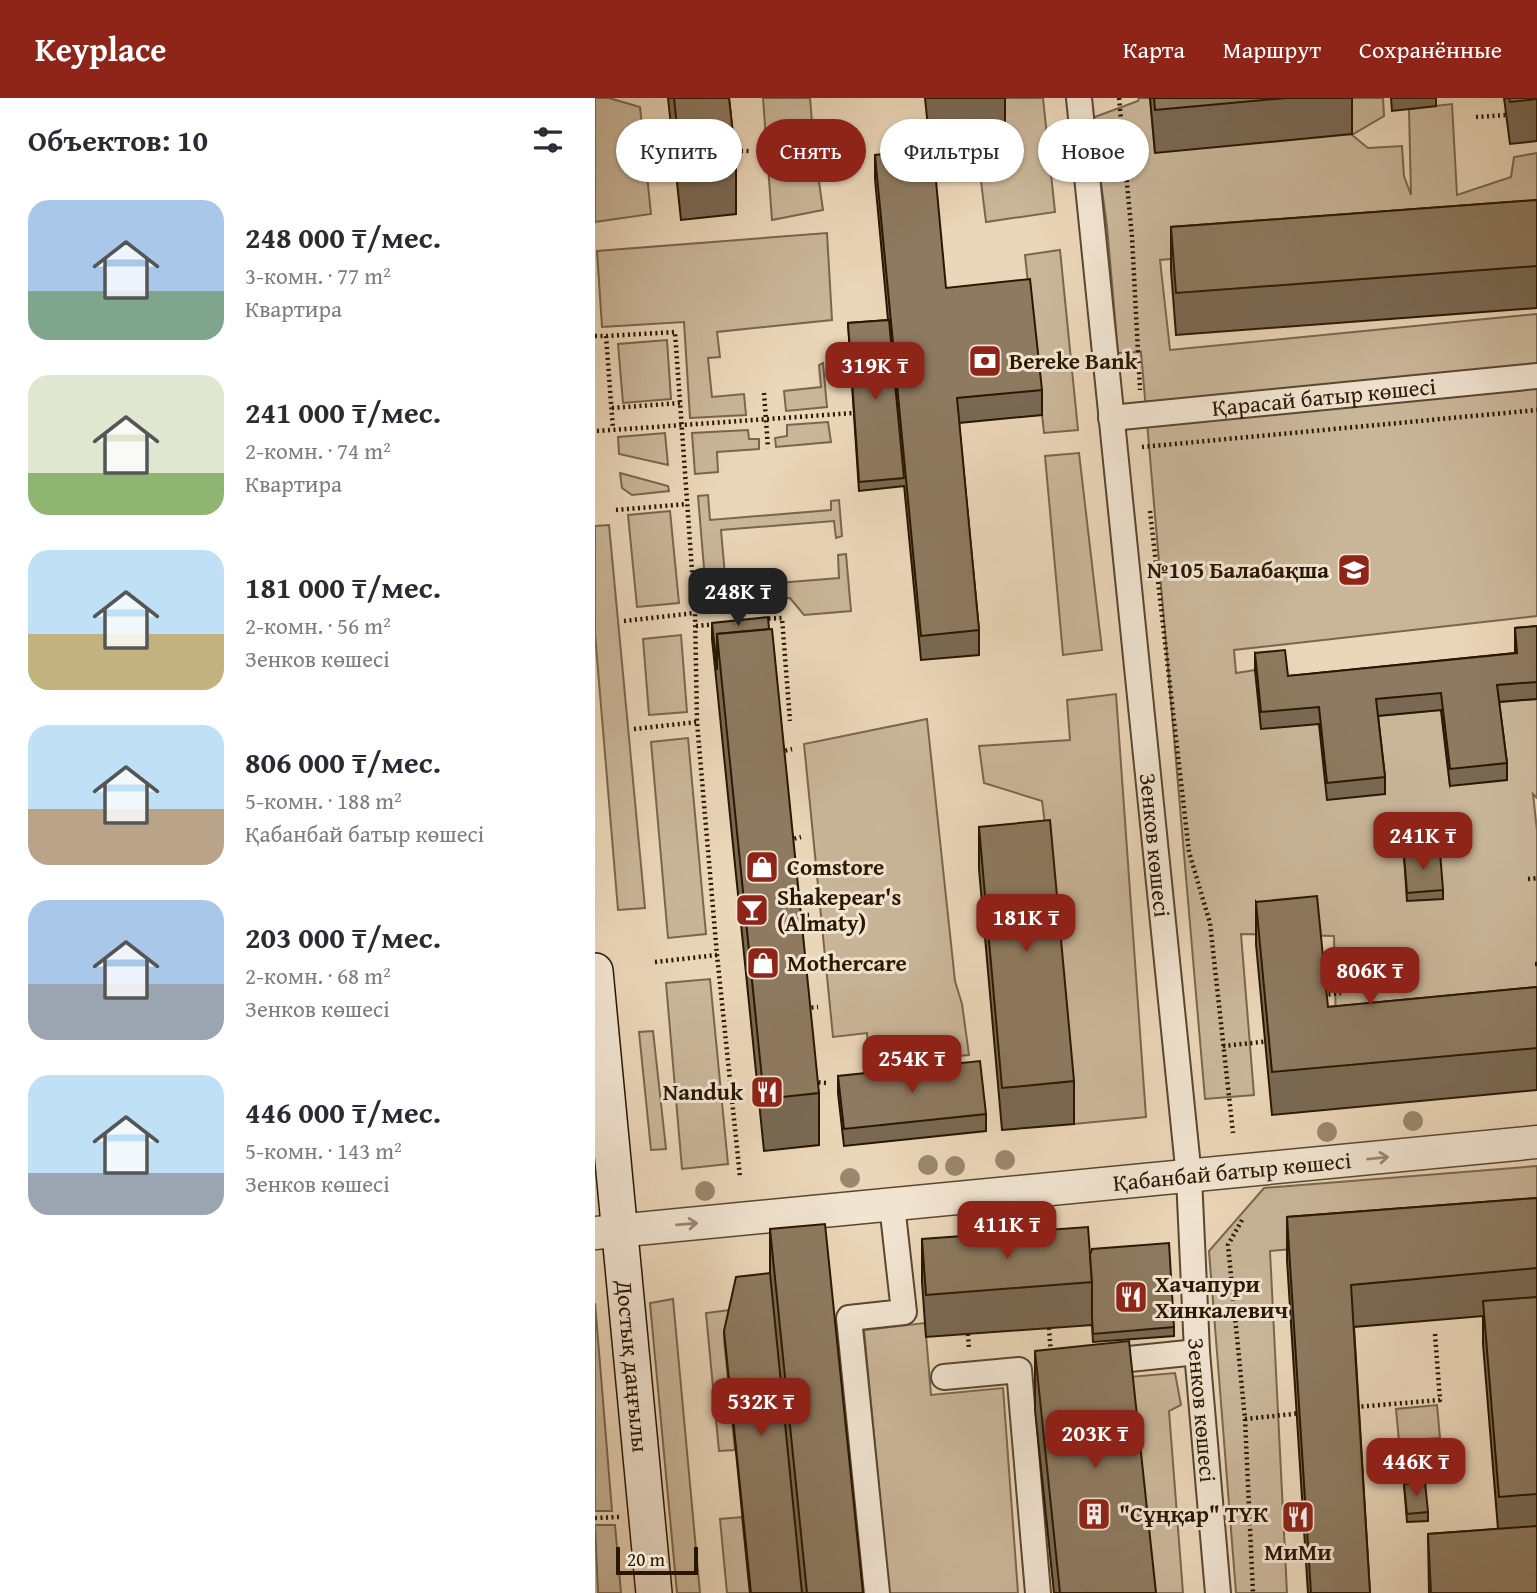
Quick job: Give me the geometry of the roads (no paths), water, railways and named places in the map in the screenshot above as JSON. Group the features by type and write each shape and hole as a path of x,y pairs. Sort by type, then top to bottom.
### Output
{"main road":[{"name":"Достық даңғылы","path":"595,971 607,1232 654,1593"}],"street":[{"name":"Зенков көшесі","path":"1079,98 1189,1177 1198,1352 1218,1593"},
{"name":"Қарасай батыр көшесі","path":"1111,418 1537,376"},
{"name":"Қабанбай батыр көшесі","path":"607,1232 1537,1142"},
{"path":"877,1593 849,1318 904,1312 892,1205"},
{"path":"1080,1364 1198,1352"},
{"path":"944,1377 1053,1366"},
{"path":"1019,1370 1038,1593"}],"place":[{"name":"Bereke Bank","path":"985,361"},
{"name":"№105 Балабақша","path":"1354,570"},
{"name":"Comstore","path":"762,867"},
{"name":"Shakepear's (Almaty)","path":"752,910"},
{"name":"Mothercare","path":"763,963"},
{"name":"Nanduk","path":"767,1092"},
{"name":"Хачапури Хинкалевич","path":"1131,1297"},
{"name":"\"Сұңқар\" ТҮК","path":"1094,1514"},
{"name":"МиМи","path":"1298,1517"}]}
